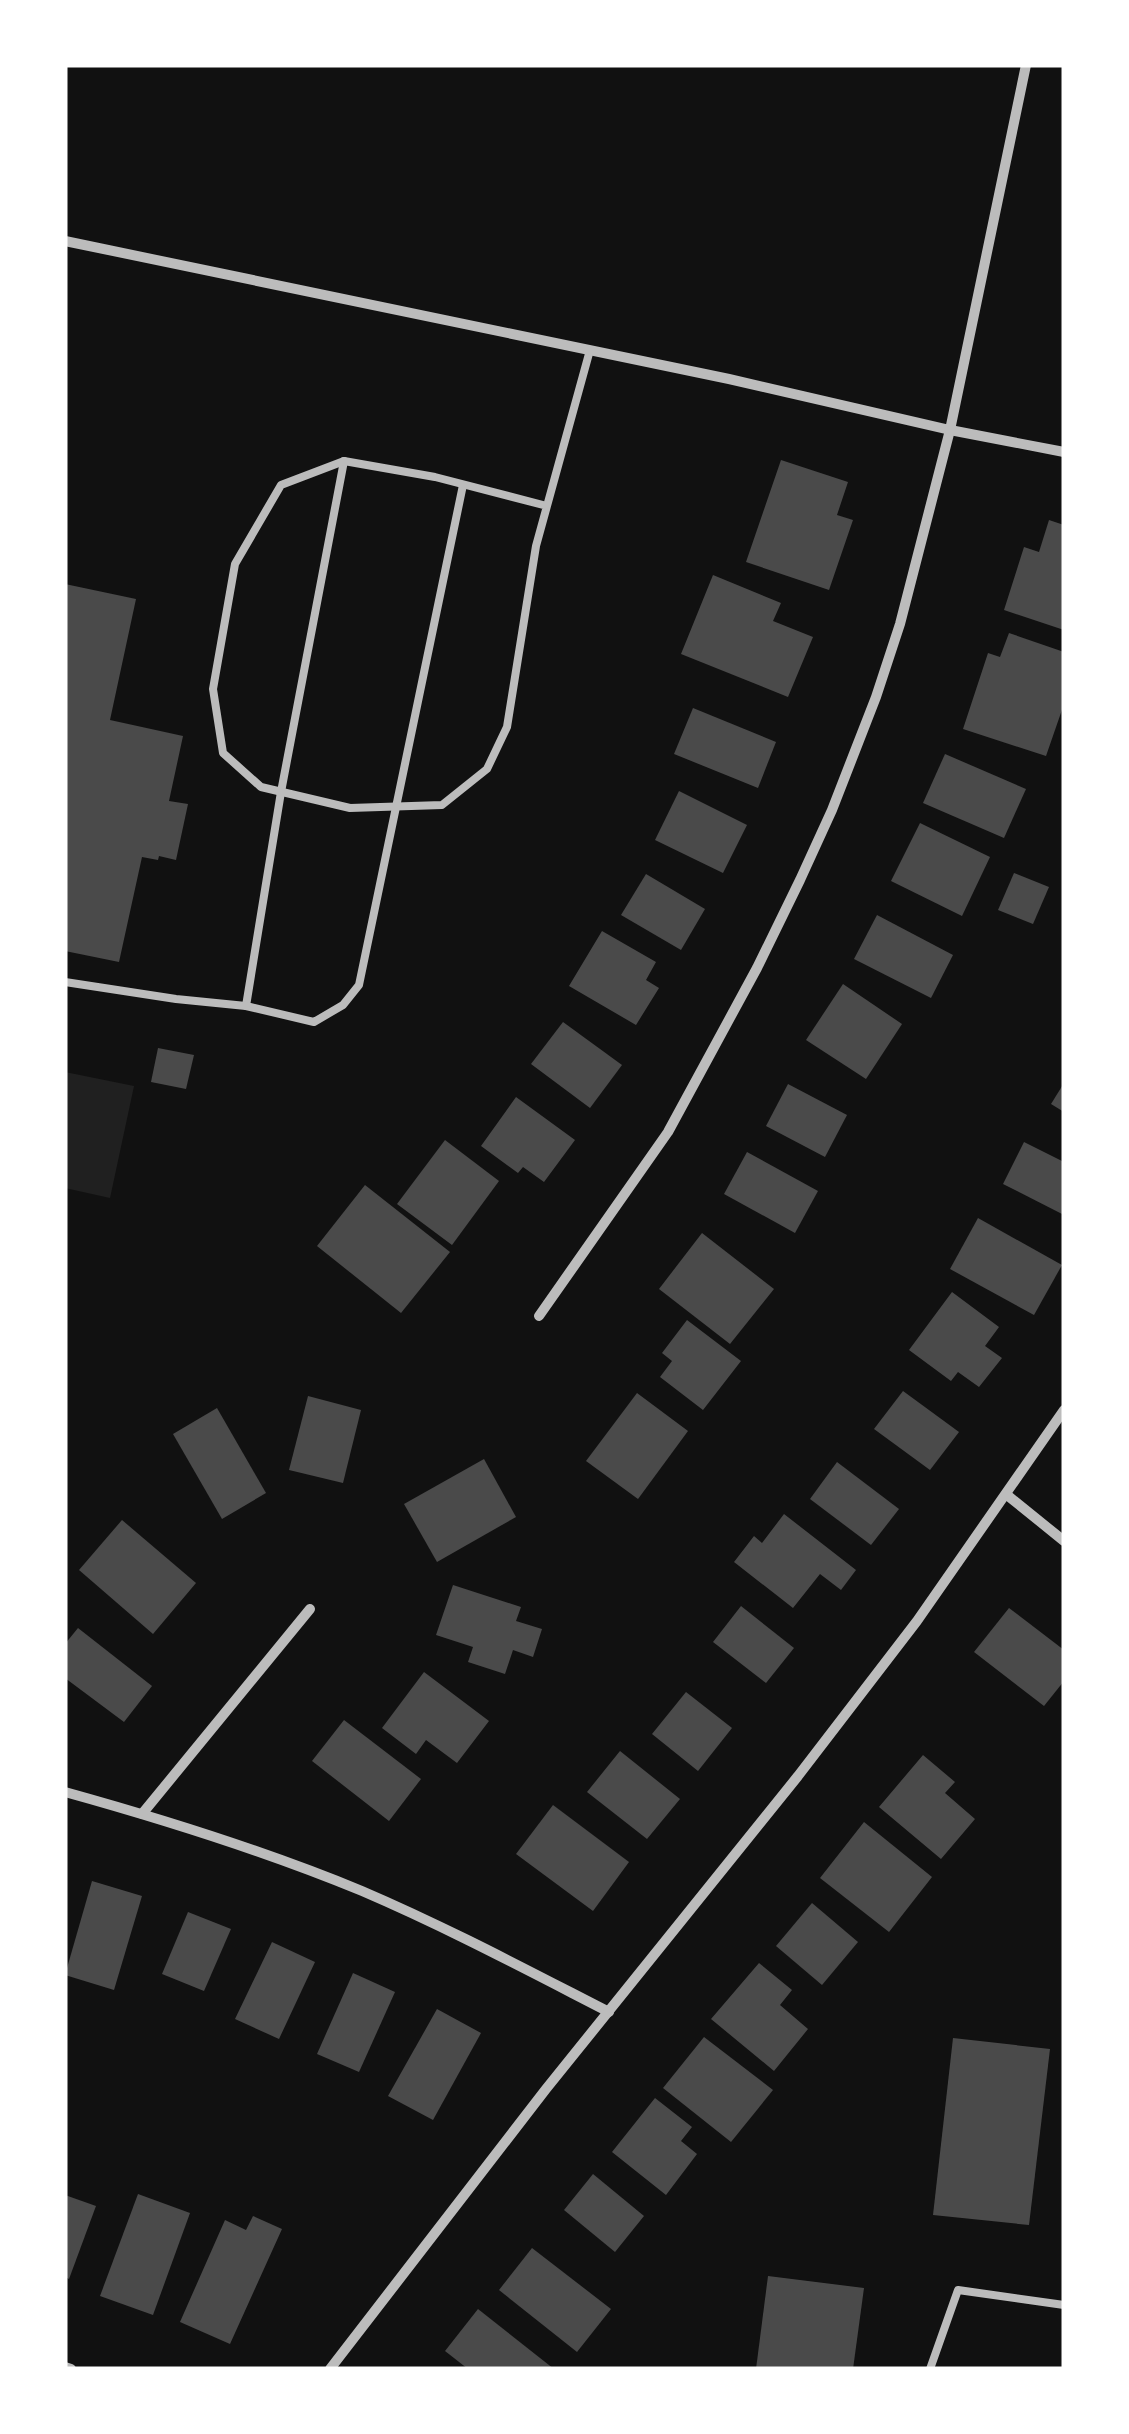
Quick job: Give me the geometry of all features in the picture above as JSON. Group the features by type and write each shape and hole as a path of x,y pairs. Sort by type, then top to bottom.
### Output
{"street":[{"path":"539,1316 668,1132 800,880 876,697 900,624 950,430 1026,65"},
{"path":"65,241 1064,452"},
{"path":"330,2369 546,2089 918,1622 1064,1410"},
{"path":"1007,1495 1064,1542"},
{"path":"142,1814 310,1609"},
{"path":"65,1792 252,1849 361,1891 458,1934 609,2012"}],"lane":[{"path":"547,506 464,484 344,461 282,485 234,564 214,688 223,753 261,787 350,808 442,805 486,769 506,726 536,546 590,350"},
{"path":"246,1006 281,792 344,461"},
{"path":"65,982 246,1006 314,1022 343,1005 358,985 464,484"},
{"path":"930,2369 958,2290 1064,2306"}],"shaded area":[{"path":"65,1072 134,1086 110,1198 65,1188"}],"building":[{"path":"781,460 848,482 837,515 853,520 829,590 746,562"},
{"path":"1049,520 1064,525 1064,630 1004,610 1024,547 1039,552"},
{"path":"713,575 781,603 773,621 813,637 788,697 681,654"},
{"path":"65,584 136,599 110,720 183,736 169,801 188,804 176,860 142,857 119,962 65,951"},
{"path":"1009,633 1064,652 1064,704 1046,756 963,729 988,653 1000,657"},
{"path":"693,708 776,742 758,788 674,754"},
{"path":"945,754 1026,789 1004,838 923,803"},
{"path":"679,791 747,825 723,873 655,840"},
{"path":"920,823 990,857 962,916 891,881"},
{"path":"1014,873 1049,887 1033,924 998,910"},
{"path":"646,874 705,909 681,950 621,915"},
{"path":"877,915 953,955 931,998 854,959"},
{"path":"602,931 656,962 646,980 659,988 636,1025 569,986"},
{"path":"843,984 902,1024 866,1079 806,1040"},
{"path":"563,1022 622,1065 590,1108 531,1064"},
{"path":"158,1048 194,1055 186,1089 151,1082"},
{"path":"1064,1083 1064,1112 1051,1104"},
{"path":"788,1084 847,1115 825,1157 766,1126"},
{"path":"516,1097 575,1140 544,1182 523,1167 518,1173 481,1146"},
{"path":"445,1140 499,1181 452,1245 397,1204"},
{"path":"1024,1142 1064,1162 1064,1215 1003,1184"},
{"path":"747,1152 818,1191 795,1233 724,1194"},
{"path":"365,1185 450,1252 401,1313 317,1246"},
{"path":"978,1218 1062,1265 1034,1315 950,1269"},
{"path":"702,1233 774,1289 730,1344 659,1289"},
{"path":"952,1292 999,1327 985,1346 1002,1358 979,1387 958,1372 951,1381 909,1350"},
{"path":"687,1320 741,1361 703,1410 660,1377 672,1361 662,1353"},
{"path":"903,1391 959,1432 930,1470 874,1429"},
{"path":"637,1393 688,1431 638,1499 586,1461"},
{"path":"308,1396 361,1410 343,1483 289,1470"},
{"path":"217,1408 266,1493 222,1519 173,1434"},
{"path":"484,1459 516,1517 437,1562 404,1504"},
{"path":"837,1462 899,1509 871,1545 810,1499"},
{"path":"784,1514 856,1570 841,1590 820,1574 793,1608 734,1562 754,1536 762,1543"},
{"path":"122,1520 196,1583 153,1634 79,1570"},
{"path":"453,1585 521,1607 516,1621 542,1629 533,1657 513,1650 505,1674 468,1662 473,1647 436,1635"},
{"path":"741,1606 794,1648 766,1683 713,1642"},
{"path":"1009,1608 1064,1650 1064,1681 1044,1706 974,1652"},
{"path":"78,1628 152,1686 124,1722 65,1678 65,1644"},
{"path":"424,1672 489,1721 457,1763 426,1740 416,1754 382,1728"},
{"path":"686,1692 732,1728 698,1771 652,1734"},
{"path":"344,1720 421,1779 389,1821 312,1761"},
{"path":"620,1751 680,1799 647,1839 587,1792"},
{"path":"923,1755 955,1782 945,1793 975,1819 941,1859 879,1807"},
{"path":"553,1805 629,1862 593,1911 516,1854"},
{"path":"864,1822 932,1877 889,1932 820,1878"},
{"path":"92,1881 142,1896 114,1990 65,1975"},
{"path":"812,1903 858,1942 822,1985 776,1946"},
{"path":"188,1912 231,1929 204,1991 162,1974"},
{"path":"272,1942 315,1962 279,2039 235,2019"},
{"path":"759,1963 792,1990 780,2005 808,2029 774,2071 711,2019"},
{"path":"353,1973 395,1992 359,2072 317,2054"},
{"path":"437,2009 481,2033 433,2120 388,2096"},
{"path":"704,2037 773,2090 731,2142 663,2088"},
{"path":"953,2038 1050,2049 1029,2225 933,2215"},
{"path":"655,2098 692,2127 681,2141 697,2154 666,2195 612,2152"},
{"path":"593,2174 644,2216 615,2252 564,2210"},
{"path":"138,2194 190,2213 153,2315 100,2296"},
{"path":"65,2195 96,2206 69,2279 65,2277"},
{"path":"253,2216 282,2229 230,2344 180,2322 225,2220 246,2230"},
{"path":"532,2248 611,2309 577,2352 499,2290"},
{"path":"768,2276 864,2288 853,2369 756,2369"},
{"path":"478,2309 554,2369 468,2369 445,2351"}]}
